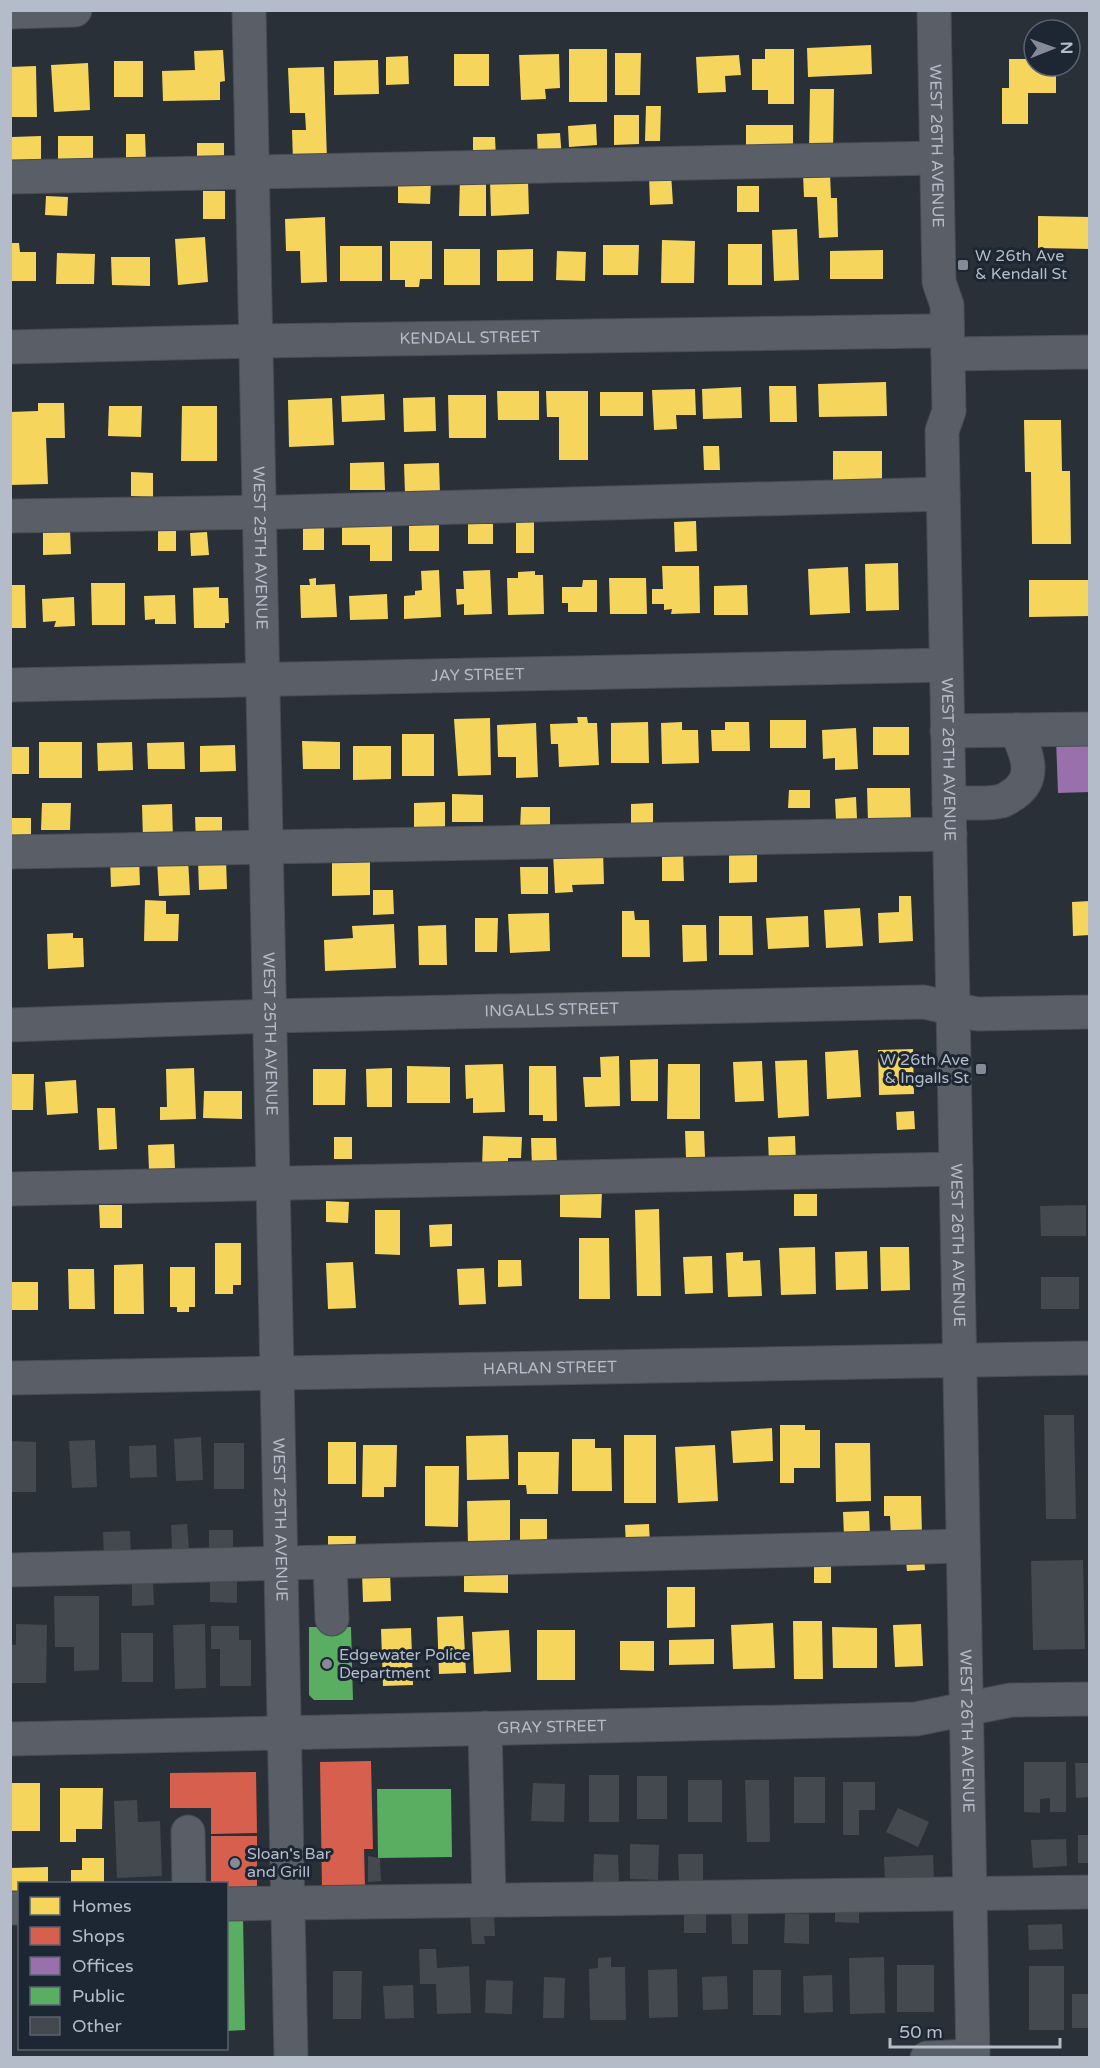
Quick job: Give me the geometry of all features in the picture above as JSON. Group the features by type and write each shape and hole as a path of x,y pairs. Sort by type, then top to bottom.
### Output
{"street":[{"path":"10,12 75,10"},
{"name":"WEST 25TH AVENUE","path":"249,10 254,172 279,1564 291,2058"},
{"name":"WEST 26TH AVENUE","path":"934,10 939,282 928,304 939,342 931,412 942,431 972,2057"},
{"path":"10,177 937,158"},
{"name":"KENDALL STREET","path":"10,348 256,341 939,342 1089,352"},
{"path":"10,516 260,512 943,494"},
{"name":"JAY STREET","path":"10,685 946,665"},
{"path":"947,731 1089,729"},
{"path":"10,852 267,847 949,818 1003,801 1025,783 1030,770 1027,754 1016,730"},
{"name":"INGALLS STREET","path":"10,1025 270,1016 924,1002 981,1014 1089,1012"},
{"path":"10,1189 956,1169"},
{"name":"HARLAN STREET","path":"10,1378 1089,1358"},
{"path":"10,1570 963,1546"},
{"path":"330,1563 332,1619"},
{"name":"GRAY STREET","path":"10,1739 916,1719 1011,1700 1089,1699"},
{"path":"485,1728 489,1900"},
{"path":"188,1832 189,1882"},
{"path":"228,1904 1089,1892"},
{"path":"927,2058 972,2057"}],"building: Homes":[{"path":"871,45 872,74 808,77 807,48"},
{"path":"569,49 607,49 607,102 569,102"},
{"path":"765,49 794,49 794,104 768,104 768,90 752,90 752,59 765,59"},
{"path":"223,50 225,81 220,82 220,100 163,101 162,71 195,70 194,51"},
{"path":"615,53 641,53 640,95 615,95"},
{"path":"454,54 489,54 489,86 454,86"},
{"path":"559,54 560,88 545,89 546,99 521,100 519,55"},
{"path":"739,55 741,75 725,76 726,92 698,93 696,57"},
{"path":"408,56 409,84 386,85 386,57"},
{"path":"1009,59 1022,59 1022,78 1056,78 1056,93 1028,93 1028,124 1002,124 1002,88 1009,88"},
{"path":"378,60 379,94 334,95 334,61"},
{"path":"114,61 143,61 143,97 114,97"},
{"path":"88,63 90,110 54,112 51,65"},
{"path":"36,66 37,117 10,117 10,67"},
{"path":"324,67 327,160 293,162 292,130 306,130 305,113 290,113 288,68"},
{"path":"810,89 834,89 833,153 809,152"},
{"path":"646,106 661,106 660,141 645,141"},
{"path":"614,115 639,115 639,144 614,145"},
{"path":"596,124 597,145 569,147 568,126"},
{"path":"746,125 793,125 793,151 746,151"},
{"path":"560,133 562,158 538,159 537,134"},
{"path":"126,134 145,134 146,161 126,160"},
{"path":"41,136 41,162 12,162 12,137"},
{"path":"58,136 93,136 93,164 58,164"},
{"path":"473,137 495,137 496,158 473,158"},
{"path":"197,143 224,143 224,164 197,163"},
{"path":"671,173 673,204 650,205 649,175"},
{"path":"830,173 831,198 837,198 838,237 819,238 817,197 804,197 803,174"},
{"path":"460,178 486,178 486,216 459,216"},
{"path":"528,180 529,214 491,216 490,181"},
{"path":"398,181 431,181 430,204 398,203"},
{"path":"737,186 759,186 759,212 737,212"},
{"path":"203,191 225,191 225,219 203,219"},
{"path":"46,196 68,197 67,216 45,215"},
{"path":"1038,216 1090,217 1090,249 1038,248"},
{"path":"325,217 327,282 301,283 300,251 286,251 285,219"},
{"path":"797,229 799,280 774,281 772,230"},
{"path":"205,237 208,282 178,285 175,239"},
{"path":"662,240 695,241 694,283 661,283"},
{"path":"390,241 432,241 432,279 420,279 419,287 405,287 405,280 390,280"},
{"path":"10,243 19,243 20,252 36,252 36,281 10,281"},
{"path":"728,244 762,244 762,285 728,285"},
{"path":"603,245 639,245 638,275 603,275"},
{"path":"340,246 382,246 382,281 340,281"},
{"path":"444,249 480,249 480,285 444,285"},
{"path":"533,249 533,281 497,281 497,250"},
{"path":"883,250 883,279 830,279 830,251"},
{"path":"557,251 586,252 585,281 556,280"},
{"path":"57,253 95,254 94,284 56,284"},
{"path":"111,257 150,257 150,286 112,285"},
{"path":"886,382 887,416 819,417 818,384"},
{"path":"769,386 796,386 797,422 770,422"},
{"path":"741,387 742,418 703,419 702,389"},
{"path":"695,389 696,415 676,415 677,429 654,430 652,390"},
{"path":"497,391 539,391 539,420 498,420"},
{"path":"546,391 588,391 588,460 559,460 559,417 547,417"},
{"path":"600,392 643,392 643,416 600,416"},
{"path":"384,394 385,420 342,422 341,396"},
{"path":"448,395 486,395 486,438 449,438"},
{"path":"435,397 436,431 404,432 403,398"},
{"path":"332,398 334,445 289,447 288,400"},
{"path":"38,403 64,403 65,438 46,438 48,484 10,485 10,412 38,411"},
{"path":"109,406 142,406 141,437 108,436"},
{"path":"182,406 217,406 217,461 181,461"},
{"path":"1024,420 1061,420 1062,471 1070,471 1071,544 1032,544 1031,472 1025,472"},
{"path":"703,446 719,446 720,470 704,470"},
{"path":"833,451 882,451 882,484 833,485"},
{"path":"384,462 385,490 350,490 350,463"},
{"path":"439,463 440,494 405,494 404,464"},
{"path":"131,472 153,473 153,497 131,496"},
{"path":"303,519 324,519 324,550 303,550"},
{"path":"439,520 439,551 409,551 409,521"},
{"path":"516,520 534,520 534,553 516,553"},
{"path":"696,521 697,551 675,552 674,522"},
{"path":"342,522 392,522 392,561 370,561 370,545 342,545"},
{"path":"468,524 493,524 493,544 468,544"},
{"path":"158,528 176,528 176,551 158,551"},
{"path":"70,529 71,554 43,555 43,530"},
{"path":"207,532 209,555 191,556 190,533"},
{"path":"898,563 899,610 866,611 865,564"},
{"path":"662,566 699,566 700,613 671,614 672,609 664,610 664,604 652,604 652,589 663,589"},
{"path":"848,567 850,613 810,615 808,569"},
{"path":"439,570 441,617 404,619 404,596 415,595 415,591 422,590 421,571"},
{"path":"490,570 492,614 464,615 464,604 457,605 456,589 464,589 463,571"},
{"path":"535,571 535,575 543,575 544,614 508,615 507,578 518,578 518,572"},
{"path":"316,578 316,585 335,584 337,617 301,618 300,585 310,585 309,579"},
{"path":"609,578 646,578 647,614 610,614"},
{"path":"583,580 597,580 597,612 568,612 568,603 562,603 562,587 582,587"},
{"path":"1029,580 1090,580 1090,616 1029,617"},
{"path":"91,583 125,583 125,625 92,625"},
{"path":"10,585 25,585 26,628 10,628"},
{"path":"747,585 748,615 714,615 714,586"},
{"path":"219,587 219,598 228,598 229,623 225,623 225,628 194,628 193,588"},
{"path":"387,594 388,619 350,620 349,596"},
{"path":"175,595 176,624 155,624 155,619 145,620 144,596"},
{"path":"74,597 75,626 54,627 56,621 43,622 42,599"},
{"path":"577,717 587,717 588,723 597,723 599,765 559,767 558,744 551,744 550,724 578,723"},
{"path":"490,718 491,775 458,776 454,719"},
{"path":"770,720 806,720 806,748 770,748"},
{"path":"648,722 649,763 611,763 611,723"},
{"path":"682,722 682,730 698,730 699,763 662,764 661,723"},
{"path":"725,722 749,722 750,751 712,751 711,730 725,730"},
{"path":"536,723 538,777 516,778 516,757 498,757 497,725"},
{"path":"873,727 909,727 909,755 873,755"},
{"path":"856,728 858,769 835,770 835,758 823,759 822,730"},
{"path":"402,734 434,734 434,776 402,776"},
{"path":"302,741 340,742 340,769 303,769"},
{"path":"39,742 82,742 82,778 39,778"},
{"path":"132,742 133,770 98,771 97,743"},
{"path":"184,742 185,769 148,769 147,743"},
{"path":"235,745 236,771 200,772 200,746"},
{"path":"353,746 391,746 391,779 353,780"},
{"path":"10,747 29,747 29,774 10,774"},
{"path":"867,788 910,788 911,821 868,822"},
{"path":"789,790 810,790 810,808 788,808"},
{"path":"452,794 483,795 483,822 452,822"},
{"path":"856,797 857,819 836,820 835,799"},
{"path":"445,802 445,827 414,828 414,803"},
{"path":"42,803 71,803 70,830 41,830"},
{"path":"653,803 653,831 631,831 631,804"},
{"path":"172,804 173,840 143,840 142,805"},
{"path":"521,807 550,807 550,829 520,829"},
{"path":"195,817 222,817 222,840 196,841"},
{"path":"10,818 31,818 31,839 10,838"},
{"path":"603,850 604,884 572,885 573,892 555,893 553,852"},
{"path":"662,850 683,850 684,881 662,881"},
{"path":"757,854 757,882 729,883 729,855"},
{"path":"139,857 140,885 111,887 110,858"},
{"path":"188,858 190,895 159,896 157,860"},
{"path":"226,859 227,889 199,890 198,860"},
{"path":"370,859 370,895 332,896 332,860"},
{"path":"520,867 548,867 548,894 521,894"},
{"path":"373,890 393,890 394,914 373,915"},
{"path":"899,896 911,896 913,941 879,943 878,913 899,912"},
{"path":"145,900 166,901 166,914 179,914 178,941 144,941"},
{"path":"1090,901 1090,935 1073,936 1072,902"},
{"path":"860,908 863,946 826,948 824,910"},
{"path":"622,911 634,911 635,920 649,920 650,957 622,957"},
{"path":"549,913 550,951 510,953 508,914"},
{"path":"719,916 752,916 753,955 719,955"},
{"path":"808,916 809,947 768,949 766,918"},
{"path":"475,918 498,918 497,952 475,952"},
{"path":"394,924 396,968 325,971 324,940 353,938 352,926"},
{"path":"446,925 447,965 419,965 418,926"},
{"path":"682,925 706,925 707,961 683,962"},
{"path":"73,933 73,938 83,938 84,967 48,969 47,934"},
{"path":"913,1049 914,1094 879,1095 878,1050"},
{"path":"858,1050 861,1097 827,1099 825,1052"},
{"path":"619,1056 620,1106 585,1107 583,1077 601,1077 600,1057"},
{"path":"658,1059 658,1101 631,1101 630,1060"},
{"path":"807,1060 809,1116 778,1118 775,1061"},
{"path":"762,1061 764,1101 735,1102 733,1062"},
{"path":"503,1064 505,1112 473,1113 473,1098 466,1099 465,1065"},
{"path":"668,1064 700,1064 700,1119 667,1119"},
{"path":"407,1066 450,1067 450,1103 407,1103"},
{"path":"529,1066 556,1066 557,1121 543,1121 543,1115 529,1115"},
{"path":"194,1068 196,1119 160,1120 160,1107 167,1107 166,1069"},
{"path":"392,1068 392,1107 367,1107 366,1069"},
{"path":"313,1069 346,1069 345,1105 313,1105"},
{"path":"10,1074 34,1074 33,1110 10,1110"},
{"path":"76,1080 78,1113 47,1115 45,1082"},
{"path":"204,1091 242,1091 242,1119 203,1118"},
{"path":"97,1108 115,1108 117,1149 99,1150"},
{"path":"914,1111 915,1129 897,1130 896,1112"},
{"path":"685,1131 704,1131 705,1157 686,1158"},
{"path":"483,1136 522,1137 521,1158 508,1158 508,1170 482,1170"},
{"path":"795,1136 796,1163 769,1164 768,1137"},
{"path":"334,1137 352,1137 352,1159 334,1159"},
{"path":"531,1138 556,1138 557,1167 532,1167"},
{"path":"174,1144 175,1169 149,1170 148,1145"},
{"path":"560,1189 602,1190 601,1218 560,1217"},
{"path":"794,1194 817,1194 817,1216 794,1216"},
{"path":"326,1201 349,1202 348,1223 326,1222"},
{"path":"99,1205 122,1205 122,1228 100,1228"},
{"path":"659,1209 661,1296 637,1296 635,1210"},
{"path":"375,1210 400,1210 400,1255 375,1254"},
{"path":"452,1224 452,1246 430,1247 429,1225"},
{"path":"579,1238 609,1238 610,1299 579,1299"},
{"path":"215,1243 241,1243 241,1285 233,1285 233,1294 215,1294"},
{"path":"815,1247 816,1294 781,1295 779,1248"},
{"path":"880,1247 909,1247 910,1290 881,1291"},
{"path":"867,1251 868,1289 836,1290 835,1252"},
{"path":"743,1252 743,1261 760,1260 762,1296 728,1297 726,1253"},
{"path":"712,1256 713,1293 685,1294 683,1257"},
{"path":"498,1260 521,1260 522,1286 498,1287"},
{"path":"353,1262 356,1308 328,1309 326,1263"},
{"path":"143,1264 144,1314 114,1314 114,1265"},
{"path":"170,1267 195,1267 195,1307 189,1307 189,1312 177,1312 177,1307 170,1307"},
{"path":"484,1268 486,1304 459,1305 457,1269"},
{"path":"68,1269 94,1269 95,1309 69,1309"},
{"path":"12,1282 38,1282 38,1310 12,1310"},
{"path":"780,1425 805,1425 805,1430 820,1430 820,1468 794,1468 794,1483 780,1483"},
{"path":"772,1428 773,1461 733,1463 731,1431"},
{"path":"508,1435 509,1479 467,1480 466,1436"},
{"path":"624,1435 656,1435 656,1503 624,1503"},
{"path":"572,1439 595,1439 595,1448 611,1448 612,1491 572,1491"},
{"path":"328,1442 356,1442 356,1484 328,1484"},
{"path":"835,1443 870,1443 871,1501 836,1502"},
{"path":"363,1445 397,1445 396,1487 384,1487 384,1497 362,1497"},
{"path":"715,1445 718,1501 678,1503 675,1447"},
{"path":"518,1452 559,1452 558,1494 527,1494 526,1485 518,1485"},
{"path":"425,1466 459,1466 458,1527 425,1526"},
{"path":"884,1496 921,1496 922,1536 891,1536 890,1516 884,1516"},
{"path":"510,1500 510,1544 468,1545 467,1501"},
{"path":"869,1511 870,1535 844,1536 843,1512"},
{"path":"520,1519 547,1519 547,1546 520,1546"},
{"path":"649,1524 650,1545 626,1546 625,1525"},
{"path":"328,1536 356,1536 355,1555 328,1555"},
{"path":"924,1555 925,1570 907,1571 906,1561"},
{"path":"814,1558 831,1558 831,1583 814,1583"},
{"path":"390,1570 391,1601 363,1602 362,1572"},
{"path":"464,1571 508,1571 508,1593 464,1592"},
{"path":"667,1587 695,1587 695,1627 667,1628"},
{"path":"463,1616 466,1673 439,1674 437,1617"},
{"path":"793,1621 822,1621 823,1679 794,1679"},
{"path":"773,1623 775,1668 733,1669 731,1625"},
{"path":"921,1624 923,1666 895,1667 893,1625"},
{"path":"832,1627 877,1628 877,1668 833,1668"},
{"path":"411,1628 413,1685 383,1686 381,1629"},
{"path":"509,1630 511,1672 474,1674 472,1632"},
{"path":"537,1630 575,1630 575,1680 537,1680"},
{"path":"714,1639 714,1664 669,1665 669,1640"},
{"path":"620,1641 654,1641 654,1671 620,1670"},
{"path":"11,1783 40,1783 40,1831 12,1831"},
{"path":"60,1788 103,1788 102,1829 76,1829 76,1842 60,1842"},
{"path":"82,1858 104,1858 104,1882 71,1882 71,1870 82,1870"},
{"path":"48,1867 48,1882 18,1882 18,1892 10,1892 10,1868"}],"building: Shops":[{"path":"371,1761 373,1849 364,1849 365,1888 322,1889 320,1762"},
{"path":"256,1772 257,1833 211,1834 211,1808 170,1808 170,1773"},
{"path":"211,1836 257,1836 257,1892 228,1892 228,1882 211,1882"}],"building: Offices":[{"path":"1056,738 1090,738 1090,792 1058,793"}],"building: Public":[{"path":"309,1627 351,1627 353,1700 314,1700 309,1695"},
{"path":"377,1789 451,1789 452,1857 378,1858"},
{"path":"228,1916 243,1916 245,2030 228,2031"}],"building: Other":[{"path":"1086,1205 1086,1236 1041,1236 1040,1206"},
{"path":"1041,1277 1079,1277 1079,1309 1041,1309"},
{"path":"1044,1415 1074,1415 1076,1519 1046,1519"},
{"path":"201,1437 203,1480 176,1481 174,1439"},
{"path":"95,1440 97,1487 72,1488 69,1441"},
{"path":"10,1441 36,1442 36,1492 10,1492"},
{"path":"214,1443 244,1443 244,1489 214,1489"},
{"path":"156,1445 157,1477 130,1478 129,1446"},
{"path":"187,1524 189,1549 172,1550 171,1525"},
{"path":"209,1530 233,1530 233,1552 209,1553"},
{"path":"130,1531 131,1556 104,1557 103,1532"},
{"path":"1083,1560 1085,1649 1033,1650 1031,1561"},
{"path":"153,1581 154,1605 132,1606 132,1582"},
{"path":"210,1581 237,1581 237,1603 210,1602"},
{"path":"54,1596 99,1596 99,1670 74,1671 74,1647 55,1647"},
{"path":"16,1624 47,1625 46,1683 10,1683 10,1645 16,1645"},
{"path":"205,1624 206,1688 175,1689 173,1625"},
{"path":"211,1626 239,1626 239,1640 251,1640 251,1686 220,1686 220,1649 211,1649"},
{"path":"121,1633 153,1633 153,1682 122,1682"},
{"path":"1024,1762 1066,1762 1066,1812 1050,1812 1050,1798 1040,1799 1040,1813 1024,1812"},
{"path":"1075,1763 1090,1763 1090,1797 1076,1798"},
{"path":"589,1775 619,1775 619,1822 589,1822"},
{"path":"637,1776 667,1776 667,1819 637,1819"},
{"path":"794,1777 825,1777 825,1823 794,1823"},
{"path":"688,1780 722,1780 722,1822 688,1822"},
{"path":"745,1780 769,1780 770,1842 747,1842"},
{"path":"843,1782 875,1782 875,1810 859,1810 859,1835 843,1835"},
{"path":"533,1783 565,1784 564,1822 531,1821"},
{"path":"137,1800 138,1822 160,1821 162,1876 117,1878 114,1801"},
{"path":"898,1808 929,1822 918,1847 886,1832"},
{"path":"1078,1835 1090,1835 1090,1863 1078,1863"},
{"path":"1066,1839 1067,1866 1033,1868 1031,1840"},
{"path":"630,1844 659,1845 658,1880 630,1879"},
{"path":"594,1854 618,1855 619,1882 593,1882"},
{"path":"678,1854 703,1854 703,1881 679,1881"},
{"path":"933,1855 934,1881 885,1882 884,1857"},
{"path":"368,1856 380,1858 381,1881 368,1882"},
{"path":"835,1900 859,1900 859,1923 835,1922"},
{"path":"731,1911 748,1911 748,1944 732,1944"},
{"path":"684,1912 706,1912 706,1933 684,1933"},
{"path":"785,1914 809,1914 809,1944 784,1943"},
{"path":"470,1915 494,1915 495,1936 484,1936 485,1944 472,1944"},
{"path":"1062,1924 1063,1949 1029,1950 1028,1925"},
{"path":"419,1949 436,1949 437,1968 469,1966 471,2013 437,2014 436,1984 420,1984"},
{"path":"611,1957 611,1967 625,1967 626,2020 590,2020 589,1969 598,1968 598,1958"},
{"path":"884,1957 885,2013 850,2014 849,1958"},
{"path":"897,1965 934,1965 934,2012 897,2012"},
{"path":"1029,1966 1064,1966 1064,2030 1029,2030"},
{"path":"677,1969 678,2017 649,2018 648,1970"},
{"path":"753,1970 781,1970 781,2015 753,2015"},
{"path":"333,1971 362,1971 361,2019 333,2019"},
{"path":"832,1975 833,2012 804,2013 803,1976"},
{"path":"727,1976 728,2009 703,2010 702,1977"},
{"path":"544,1977 565,1978 564,2018 543,2018"},
{"path":"486,1980 513,1981 512,2014 485,2013"},
{"path":"413,1985 414,2018 385,2019 383,1986"},
{"path":"1072,1994 1090,1994 1090,2028 1072,2028"}],"place":[{"name":"W 26th Ave & Kendall St","path":"963,265"},
{"name":"W 26th Ave & Ingalls St","path":"981,1069"},
{"name":"Edgewater Police Department","path":"327,1664"},
{"name":"Sloan's Bar and Grill","path":"235,1863"}]}
